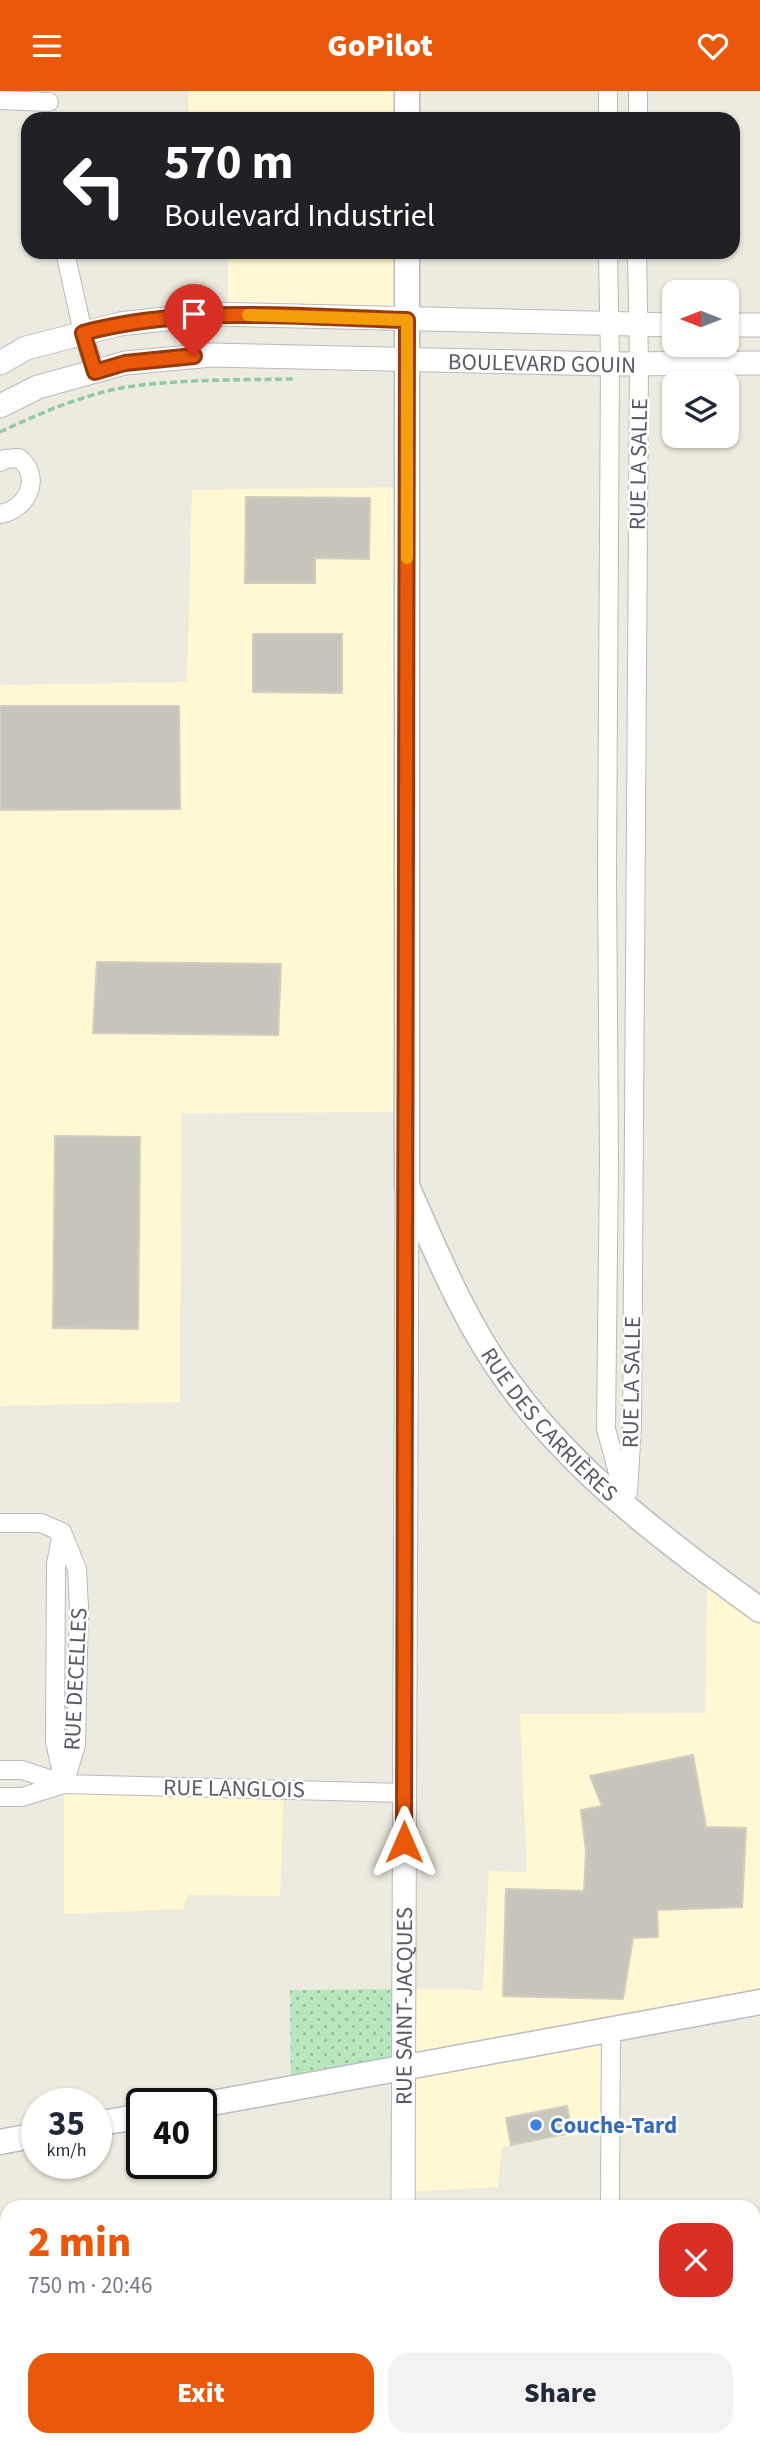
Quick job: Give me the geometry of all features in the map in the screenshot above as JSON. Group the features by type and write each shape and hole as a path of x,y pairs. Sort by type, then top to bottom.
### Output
{"main road":[{"path":"407,91 407,112"},
{"name":"RUE SAINT-JACQUES","path":"407,259 407,1186"},
{"name":"RUE DES CARRIÈRES","path":"407,1186 454,1292 508,1382 545,1429 626,1506 760,1610"},
{"path":"217,2102 760,2002"},
{"path":"0,2142 21,2138"}],"street":[{"path":"608,91 608,112"},
{"path":"638,91 638,112"},
{"path":"0,100 50,104"},
{"path":"67,259 83,333 95,372"},
{"name":"RUE LA SALLE","path":"608,259 609,1161 606,1429 626,1506"},
{"name":"RUE LA SALLE","path":"626,1506 632,1427 639,364 637,259"},
{"name":"BOULEVARD GOUIN","path":"0,363 26,348 120,324 210,314 662,325"},
{"path":"739,325 760,325"},
{"name":"BOULEVARD GOUIN","path":"0,406 38,387 125,363 212,355 610,364 760,363"},
{"path":"0,462 19,458 25,463 31,480 27,498 11,512 0,513"},
{"path":"608,590 637,591"},
{"path":"607,872 636,872"},
{"path":"609,1161 632,1162"},
{"name":"RUE SAINT-JACQUES","path":"402,2200 407,1186"},
{"name":"RUE DECELLES","path":"0,1524 41,1524 62,1532 77,1569 79,1607 76,1745 64,1784"},
{"name":"RUE LANGLOIS","path":"0,1770 22,1770 64,1784 404,1793"},
{"name":"RUE LANGLOIS","path":"0,1797 22,1797 64,1784"},
{"path":"610,2200 611,2029"}],"path":[{"path":"0,432 47,410 121,389 215,380 294,379"}],"shaded area":[{"path":"188,91 407,91 407,112 189,112"},
{"path":"228,259 407,259 407,319 228,315"},
{"path":"407,487 407,1112 181,1113 180,1402 0,1406 0,685 187,682 192,490"},
{"path":"708,1571 760,1610 760,2002 612,2029 611,2129 502,2147 498,2187 403,2192 404,1989 483,1990 489,1871 527,1872 520,1714 705,1713"},
{"path":"64,1784 284,1789 280,1896 188,1895 183,1909 64,1914"}],"green space":[{"path":"404,1989 403,2067 291,2088 290,1990"}],"building":[{"path":"246,497 370,498 369,559 315,558 315,583 245,583"},
{"path":"253,634 342,634 342,693 253,692"},
{"path":"0,706 179,706 180,809 0,810"},
{"path":"97,962 281,964 278,1035 93,1033"},
{"path":"55,1136 140,1137 138,1329 53,1328"},
{"path":"693,1755 706,1827 746,1828 742,1907 657,1910 658,1937 633,1938 623,1999 503,1996 506,1889 584,1891 586,1852 581,1810 602,1806 590,1776"},
{"path":"567,2106 572,2133 511,2145 506,2118"}],"slow traffic":[{"path":"248,315 407,320 407,558"}],"place":[{"name":"Couche-Tard","path":"536,2125"}],"route":[{"path":"194,356 125,363 95,372 83,333 120,324 210,314 407,320 404,1842"}]}
